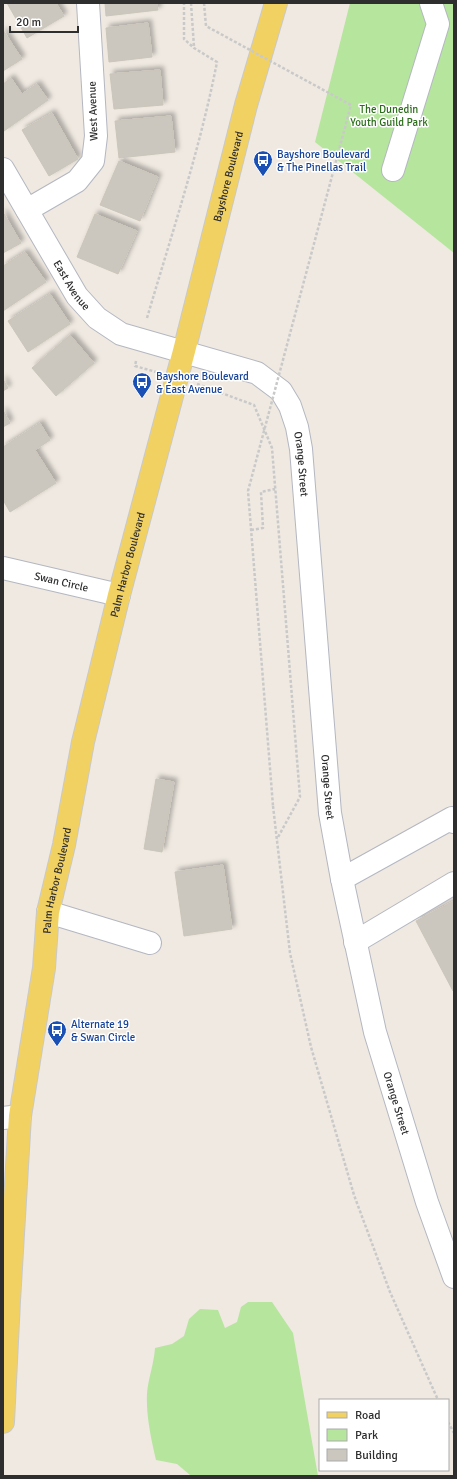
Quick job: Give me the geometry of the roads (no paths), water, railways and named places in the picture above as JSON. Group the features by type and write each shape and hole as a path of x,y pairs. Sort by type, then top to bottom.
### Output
{"main road":[{"name":"Bayshore Boulevard","path":"184,351 246,105 276,3"},
{"name":"Palm Harbor Boulevard","path":"3,1422 9,1301 12,1117 44,968 48,912 64,845 83,742 119,595 184,351"}],"street":[{"name":"West Avenue","path":"27,210 76,181 93,162 96,136 88,3"},
{"path":"393,170 438,24 431,3"},
{"name":"East Avenue","path":"3,169 77,296 97,318 121,334 184,351"},
{"name":"Orange Street","path":"184,351 258,373 280,391 290,406 297,427 301,448 330,813 342,879 375,1032 427,1202 454,1277"},
{"name":"Swan Circle","path":"3,568 119,595"},
{"path":"342,879 452,818 454,822"},
{"path":"355,942 454,883"},
{"path":"48,912 150,943"}],"place":[{"name":"Bayshore Boulevard & The Pinellas Trail","path":"263,177"},
{"name":"Bayshore Boulevard & East Avenue","path":"142,399"},
{"name":"Alternate 19 & Swan Circle","path":"57,1047"}],"park label":[{"name":"The Dunedin Youth Guild Park","path":"389,115"}]}
